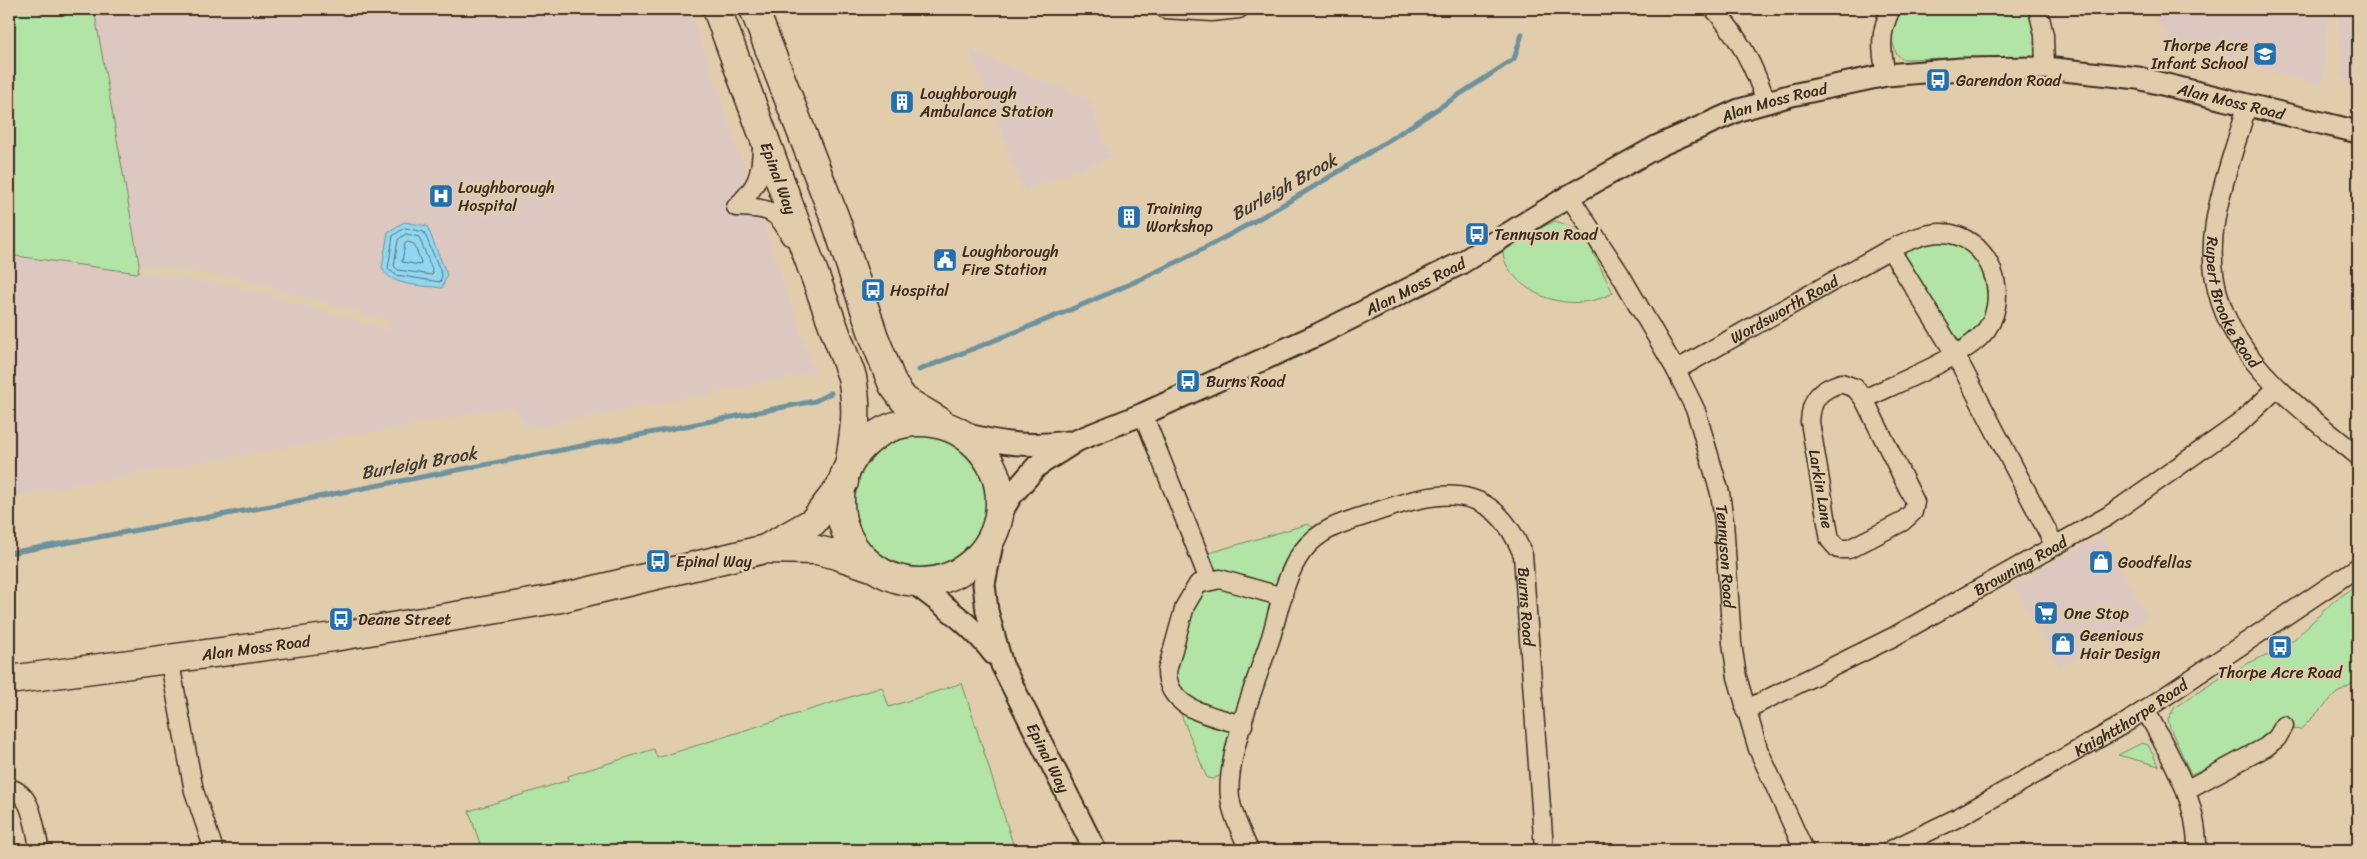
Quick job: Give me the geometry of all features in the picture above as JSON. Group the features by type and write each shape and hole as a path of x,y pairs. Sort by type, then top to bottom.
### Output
{"main road":[{"name":"Epinal Way","path":"717,9 852,377 857,401 856,419 846,474"},
{"path":"754,9 836,221 874,337 893,385 904,400 954,430 980,448 993,467 1000,497 996,524 984,548 969,565 941,580 913,582 902,580 872,567 853,549 844,527 840,505 846,474 867,441 887,427 910,420 934,423 954,430"},
{"name":"Alan Moss Road","path":"765,549 813,522 846,474"},
{"name":"Alan Moss Road","path":"9,680 334,637 561,598 765,549 817,550 872,567"}],"street":[{"path":"1165,9 1212,12 1239,9"},
{"path":"1714,9 1743,45 1754,68 1766,102"},
{"path":"1886,75 1880,47 1885,20 1891,9"},
{"path":"2038,9 2044,35 2045,68"},
{"name":"Alan Moss Road","path":"996,524 1011,496 1038,466 1078,440 1142,414 1318,335 1444,271 1658,146 1739,110 1766,102 1843,83 1886,75 1961,69 2045,68 2138,78 2358,132"},
{"name":"Rupert Brooke Road","path":"2247,105 2215,223 2215,272 2220,299 2236,337 2258,370 2276,388 2358,456"},
{"path":"763,135 761,172 755,187 736,207 763,209 774,213 782,220 806,271 824,297"},
{"name":"Tennyson Road","path":"1570,196 1620,274 1676,370 1699,419 1720,493 1724,520 1732,643 1745,710 1774,786 1804,850"},
{"name":"Wordsworth Road","path":"1676,370 1890,249 1924,235 1942,233 1959,238 1976,247 1986,258 1996,278 1997,300 1992,320 1981,336 1955,354"},
{"path":"1890,249 1955,354 2055,546"},
{"path":"1864,400 1955,354"},
{"name":"Larkin Lane","path":"1841,383 1854,388 1864,400 1915,502 1913,512 1902,522 1849,550 1838,548 1830,540 1810,422 1811,408 1816,396 1826,388 1841,383"},
{"name":"Browning Road","path":"1745,710 1894,637 2108,516 2233,428 2276,388"},
{"path":"1142,414 1209,580"},
{"name":"Alan Moss Road","path":"954,430 1014,446 1048,445 1078,440"},
{"name":"Burns Road","path":"1249,850 1230,797 1232,770 1243,725 1283,597 1301,553 1321,533 1343,523 1402,502 1432,496 1467,497 1495,510 1515,535 1523,556 1544,850"},
{"name":"Epinal Way","path":"996,524 984,584 987,611 1002,665"},
{"name":"Knightthorpe Road","path":"1892,850 1967,813 2146,711 2358,567"},
{"path":"1243,725 1192,710 1172,692 1167,681 1167,670 1185,606 1198,584 1209,580 1234,581 1283,597"},
{"name":"Epinal Way","path":"913,582 959,615 980,636 1002,665 1095,850"},
{"path":"169,658 194,790 214,850"},
{"path":"2146,711 2186,790 2197,829 2197,850"},
{"path":"2186,790 2266,747 2277,738 2284,726"},
{"path":"9,788 18,792 27,801 40,850"}],"shaded area":[{"name":"Loughborough Hospital","path":"94,9 690,9 815,373 539,427 523,424 513,407 9,497 9,255 236,286 389,330 392,322 237,278 139,264"},
{"name":"Thorpe Acre Infant School","path":"2150,9 2329,9 2323,87 2234,61 2174,47"},
{"path":"2337,9 2358,9 2358,101 2343,77"},
{"path":"969,50 1090,100 1111,158 1024,191"},
{"path":"2102,535 2148,618 2059,668 2013,585"}],"green space":[{"path":"9,9 94,9 139,264 138,273 9,255"},
{"path":"1890,9 2038,9 2045,68 1960,58 1902,59 1896,53 1885,19"},
{"path":"1555,221 1582,230 1613,293 1599,299 1584,302 1555,300 1528,288 1516,278 1506,264 1502,247"},
{"path":"1942,233 1986,258 1992,320 1955,354 1890,249"},
{"path":"2358,247 2358,279 2352,272"},
{"path":"920,431 946,437 969,451 983,474 989,500 983,526 969,549 946,563 920,569 894,563 871,549 857,526 851,500 857,474 871,451 894,437"},
{"path":"1308,524 1321,533 1301,553 1231,770 1213,779 1207,778 1172,692 1167,671 1198,584 1199,556"},
{"path":"2358,585 2358,680 2337,693 2300,730 2275,726 2271,736 2250,749 2191,774 2170,728 2168,719 2175,707 2228,673 2289,644 2335,600"},
{"path":"962,683 1015,850 482,850 469,811 569,780 568,776 654,749 657,758 882,687 889,707"},
{"path":"2142,743 2148,745 2159,766 2118,755"}],"water":[{"path":"404,222 427,226 447,275 442,288 400,282 392,279 382,268 388,232"}],"waterway":[{"name":"Burleigh Brook","path":"919,370 1091,301 1158,271 1233,233 1355,162 1514,59 1522,34"},
{"name":"Burleigh Brook","path":"9,553 271,506 815,401 831,393"}],"place":[{"name":"Thorpe Acre Infant School","path":"2265,54"},
{"name":"Garendon Road","path":"1938,80"},
{"name":"Loughborough Ambulance Station","path":"902,102"},
{"name":"Loughborough Hospital","path":"441,196"},
{"name":"Training Workshop","path":"1129,217"},
{"name":"Tennyson Road","path":"1477,234"},
{"name":"Loughborough Fire Station","path":"945,260"},
{"name":"Hospital","path":"873,290"},
{"name":"Burns Road","path":"1188,381"},
{"name":"Epinal Way","path":"658,561"},
{"name":"Goodfellas","path":"2101,562"},
{"name":"One Stop","path":"2046,613"},
{"name":"Deane Street","path":"341,619"},
{"name":"Geenious Hair Design","path":"2063,644"},
{"name":"Thorpe Acre Road","path":"2280,647"}]}
